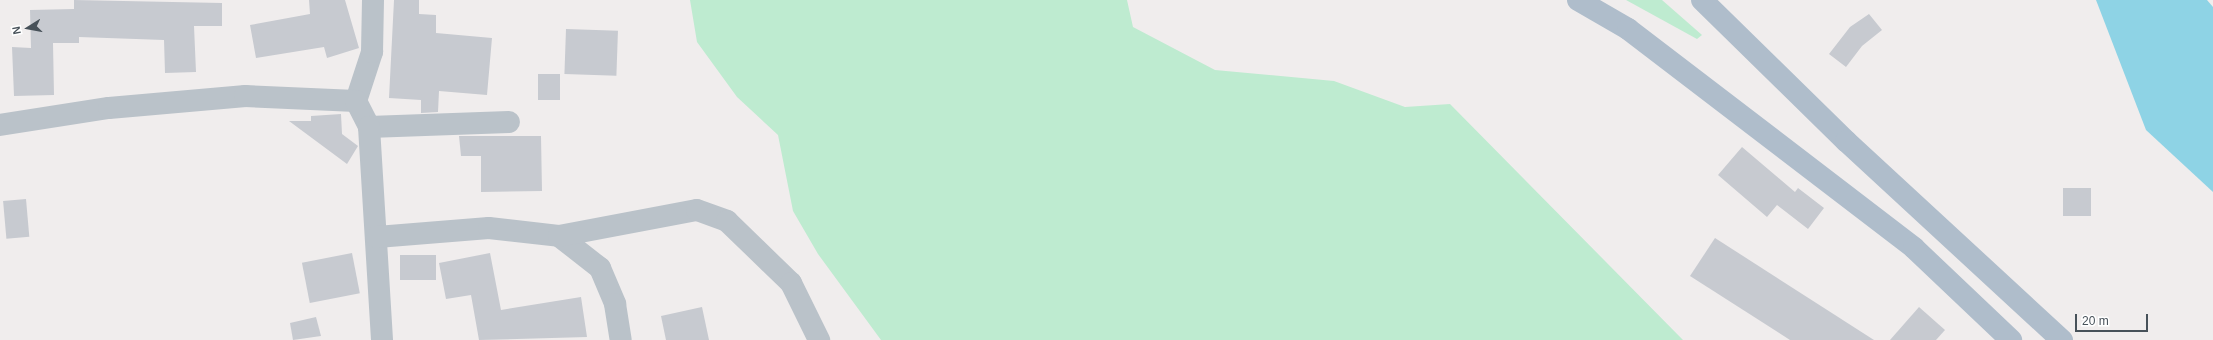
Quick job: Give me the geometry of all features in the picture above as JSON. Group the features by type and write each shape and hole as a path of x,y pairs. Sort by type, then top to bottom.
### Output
{"main road":[{"path":"1578,0 1628,30 1914,248 2011,340"},
{"path":"1702,0 1846,141 2062,340"}],"street":[{"path":"373,0 372,52 356,101 369,127 377,238 382,340"},
{"path":"0,125 109,108 245,96 356,101"},
{"path":"369,127 509,122"},
{"path":"377,238 489,228 559,236 697,210 727,221 791,283 819,340"},
{"path":"559,236 600,268 615,304 621,340"}],"green space":[{"path":"690,0 1127,0 1133,27 1215,70 1334,81 1405,107 1450,104 1683,340 881,340 818,254 793,211 778,135 737,97 697,42"},
{"path":"1626,0 1662,0 1702,35 1697,39"}],"water":[{"path":"2096,0 2207,0 2213,7 2213,192 2146,130"}],"building":[{"path":"74,0 222,3 222,26 194,26 196,72 165,73 164,40 79,37 79,43 53,43 54,95 14,96 12,47 31,48 30,10 74,9"},
{"path":"309,0 345,0 359,48 327,58 324,47 256,58 250,25 310,14"},
{"path":"394,0 419,0 419,14 436,15 436,33 492,38 487,95 439,91 438,112 421,113 421,100 389,98"},
{"path":"1869,14 1882,30 1862,46 1846,67 1829,54 1850,27"},
{"path":"566,29 618,31 616,76 564,74"},
{"path":"538,74 560,74 560,100 538,100"},
{"path":"341,114 342,134 358,146 347,164 289,121 311,121 311,116"},
{"path":"459,136 541,136 542,191 481,192 481,156 461,156"},
{"path":"1742,147 1795,192 1798,188 1824,208 1808,229 1777,205 1767,217 1718,175"},
{"path":"2063,188 2091,188 2091,216 2063,216"},
{"path":"26,199 29,237 6,239 3,201"},
{"path":"1715,238 1874,340 1790,340 1690,276"},
{"path":"352,253 360,293 310,303 302,263"},
{"path":"490,253 501,310 581,297 587,337 479,340 471,295 446,299 439,263"},
{"path":"400,255 436,255 436,280 400,280"},
{"path":"702,307 709,340 666,340 661,316"},
{"path":"1919,307 1945,330 1936,340 1890,340"},
{"path":"316,317 321,336 293,340 290,323"}]}
